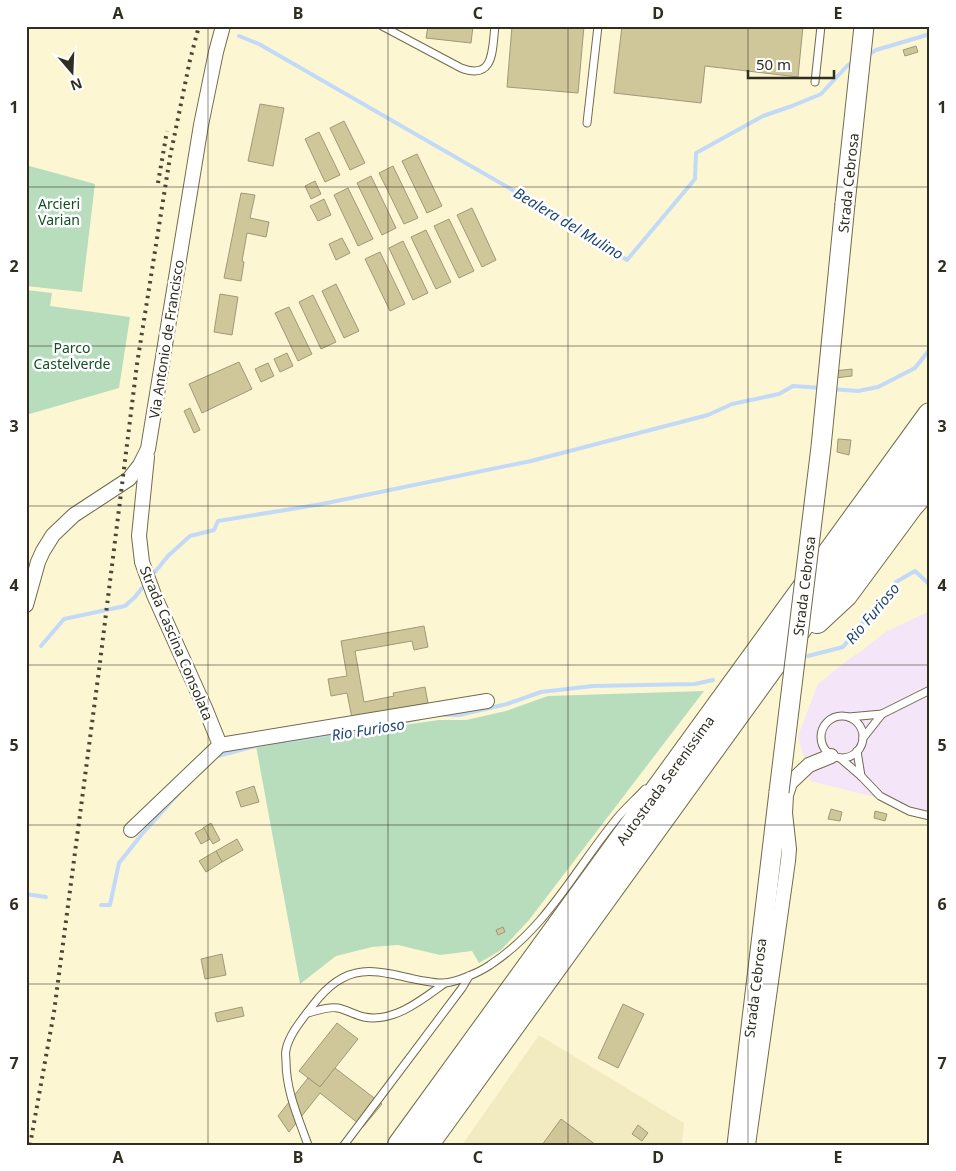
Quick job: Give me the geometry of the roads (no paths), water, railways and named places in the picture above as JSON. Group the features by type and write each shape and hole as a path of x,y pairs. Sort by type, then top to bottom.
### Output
{"highway":[{"name":"Autostrada Serenissima","path":"400,1145 930,415"},
{"name":"Autostrada Serenissima","path":"426,1145 777,658 930,451"},
{"path":"777,658 845,595 930,484"}],"main road":[{"name":"Strada Cebrosa","path":"737,1145 821,447 864,26"}],"street":[{"name":"Via Antonio de Francisco","path":"27,602 38,562 53,535 74,515 129,479 140,465 148,449 201,125 223,26"},
{"name":"Strada Cascina Consolata","path":"148,449 139,536 142,562 154,595 220,745"},
{"path":"131,830 220,745 487,700"},
{"path":"748,1145 788,855 789,844 785,813 786,795 790,783 809,765 836,757"},
{"path":"746,1063 756,1085"}],"lane":[{"path":"382,26 472,72 480,71 491,61 495,26"},
{"path":"587,123 598,26"},
{"path":"815,82 821,26"},
{"path":"930,690 882,714 834,717 823,726 820,733 820,740 827,753 836,757 861,776 880,796 909,810 930,816"},
{"path":"863,738 882,714"},
{"path":"836,757 849,757 862,744 863,738 860,726 855,720 848,717"},
{"path":"662,772 702,729"},
{"path":"857,751 861,776"},
{"path":"307,1014 336,1007 364,1017 376,1018 394,1014 412,1006 445,983 469,976 503,956 520,942 552,908 614,821 648,786"},
{"path":"308,1145 288,1090 286,1050 291,1037 320,996 347,975 362,972 379,972 445,983"},
{"path":"344,1145 469,976"}],"waterway":[{"name":"Bealera del Mulino","path":"871,53 930,34"},
{"name":"Bealera del Mulino","path":"239,36 259,44 556,215 627,260 695,179 696,153 763,116 821,94 850,64"},
{"path":"831,389 858,391 878,387 915,368 930,349"},
{"path":"155,572 168,556 190,536 214,530 218,521 322,504 531,461 708,415 732,404 779,394 793,386 822,388"},
{"name":"Rio Furioso","path":"808,656 843,647 896,582 915,571 930,585"},
{"name":"Rio Furioso","path":"41,646 64,619 125,606 142,588"},
{"name":"Rio Furioso","path":"440,715 459,715 507,704 541,692 593,686 695,684 713,680"},
{"name":"Rio Furioso","path":"287,741 418,719"},
{"name":"Rio Furioso","path":"214,757 260,745"},
{"name":"Rio Furioso","path":"101,905 110,905 119,863 179,793"},
{"name":"Rio Furioso","path":"26,894 46,897"}],"railway":[{"path":"30,1145 54,1012 137,364 170,157 199,26"},
{"path":"158,183 167,131"}],"park label":[{"name":"Arcieri Varian","path":"59,212"},
{"name":"Parco Castelverde","path":"72,356"}]}
